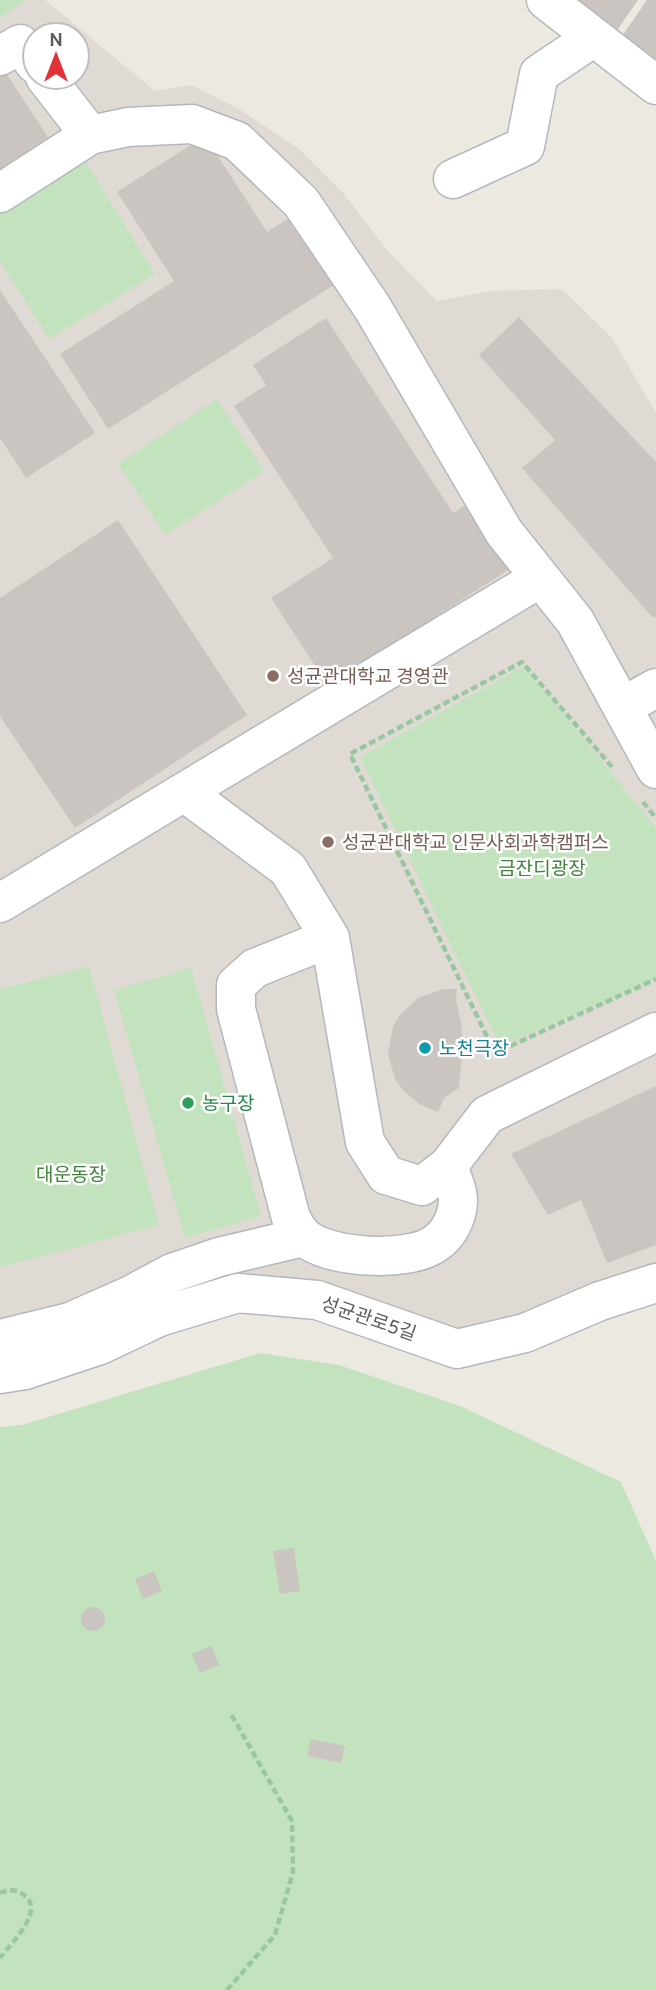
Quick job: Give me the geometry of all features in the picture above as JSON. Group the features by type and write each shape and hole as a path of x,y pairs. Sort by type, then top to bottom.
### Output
{"street":[{"path":"546,0 656,85"},
{"path":"453,179 525,146 539,74 594,37"},
{"path":"0,56 21,45"},
{"path":"56,91 90,135"},
{"path":"0,193 90,135 128,127 192,124 237,141 301,202 372,307 504,532 575,621 639,710 638,781"},
{"path":"0,903 540,578"},
{"path":"639,710 656,688"},
{"path":"184,792 288,869 330,938 365,1142 386,1175 422,1186 448,1166 486,1115 656,1032"},
{"path":"330,938 255,968 236,985 236,1009 291,1218 303,1237 330,1250 363,1256 411,1253 435,1245 450,1229 458,1200 448,1166"},
{"path":"0,1339 71,1322 183,1269 219,1257 303,1237"},
{"name":"성균관로5길","path":"0,1374 25,1370 100,1345 159,1317 238,1293 317,1300 457,1349 525,1333 600,1301 656,1283"}],"path":[{"path":"656,818 638,781 522,662 350,754 495,1053 656,979"},
{"path":"227,1990 275,1935 293,1872 292,1821 231,1714"},
{"path":"0,1894 8,1890 26,1895 31,1903 32,1913 0,1958"}],"shaded area":[{"name":"성균관대학교 인문사회과학캠퍼스","path":"0,0 45,0 70,21 21,21 21,91 91,91 91,38 155,91 191,85 239,109 299,149 343,193 388,251 437,301 492,291 562,289 612,338 656,413 656,1271 458,1340 289,1282 0,1365"}],"green space":[{"path":"0,0 24,0 0,18"},
{"path":"82,156 155,274 49,339 0,261 0,206"},
{"path":"217,399 264,471 165,535 118,464"},
{"name":"금잔디광장","path":"524,666 656,828 656,979 500,1046 360,757"},
{"name":"대운동장","path":"89,966 159,1225 0,1267 0,989"},
{"name":"농구장","path":"191,968 261,1216 185,1238 114,990"},
{"path":"260,1353 339,1365 460,1406 621,1482 656,1561 656,1990 0,1990 0,1427 22,1425"}],"building":[{"path":"567,0 638,0 616,32"},
{"path":"647,0 656,0 656,59 622,36"},
{"path":"2,67 48,137 0,169 0,69"},
{"path":"205,136 267,232 297,213 340,281 108,429 60,354 174,281 117,192"},
{"path":"0,290 95,433 26,478 0,438"},
{"path":"519,317 656,462 656,616 653,618 522,468 555,440 479,355"},
{"path":"326,318 453,513 469,503 511,568 328,686 271,598 333,558 234,406 266,385 253,365"},
{"path":"118,520 247,715 75,828 0,716 0,598"},
{"name":"노천극장","path":"443,989 457,989 456,1000 463,1042 459,1088 444,1098 438,1112 419,1104 403,1090 395,1079 388,1054 393,1027 399,1016 418,998"},
{"path":"656,1086 656,1245 607,1263 581,1200 548,1215 511,1154"},
{"path":"294,1548 300,1591 280,1594 273,1551"},
{"path":"154,1571 162,1591 143,1599 135,1579"},
{"path":"93,1607 101,1611 105,1619 101,1627 93,1631 85,1627 81,1619 85,1611"},
{"path":"211,1646 219,1665 200,1673 192,1654"},
{"path":"311,1739 345,1746 341,1763 307,1756"}],"place":[{"name":"성균관대학교 경영관","path":"273,676"},
{"name":"성균관대학교 인문사회과학캠퍼스","path":"328,842"},
{"name":"노천극장","path":"425,1048"},
{"name":"농구장","path":"188,1103"}]}
